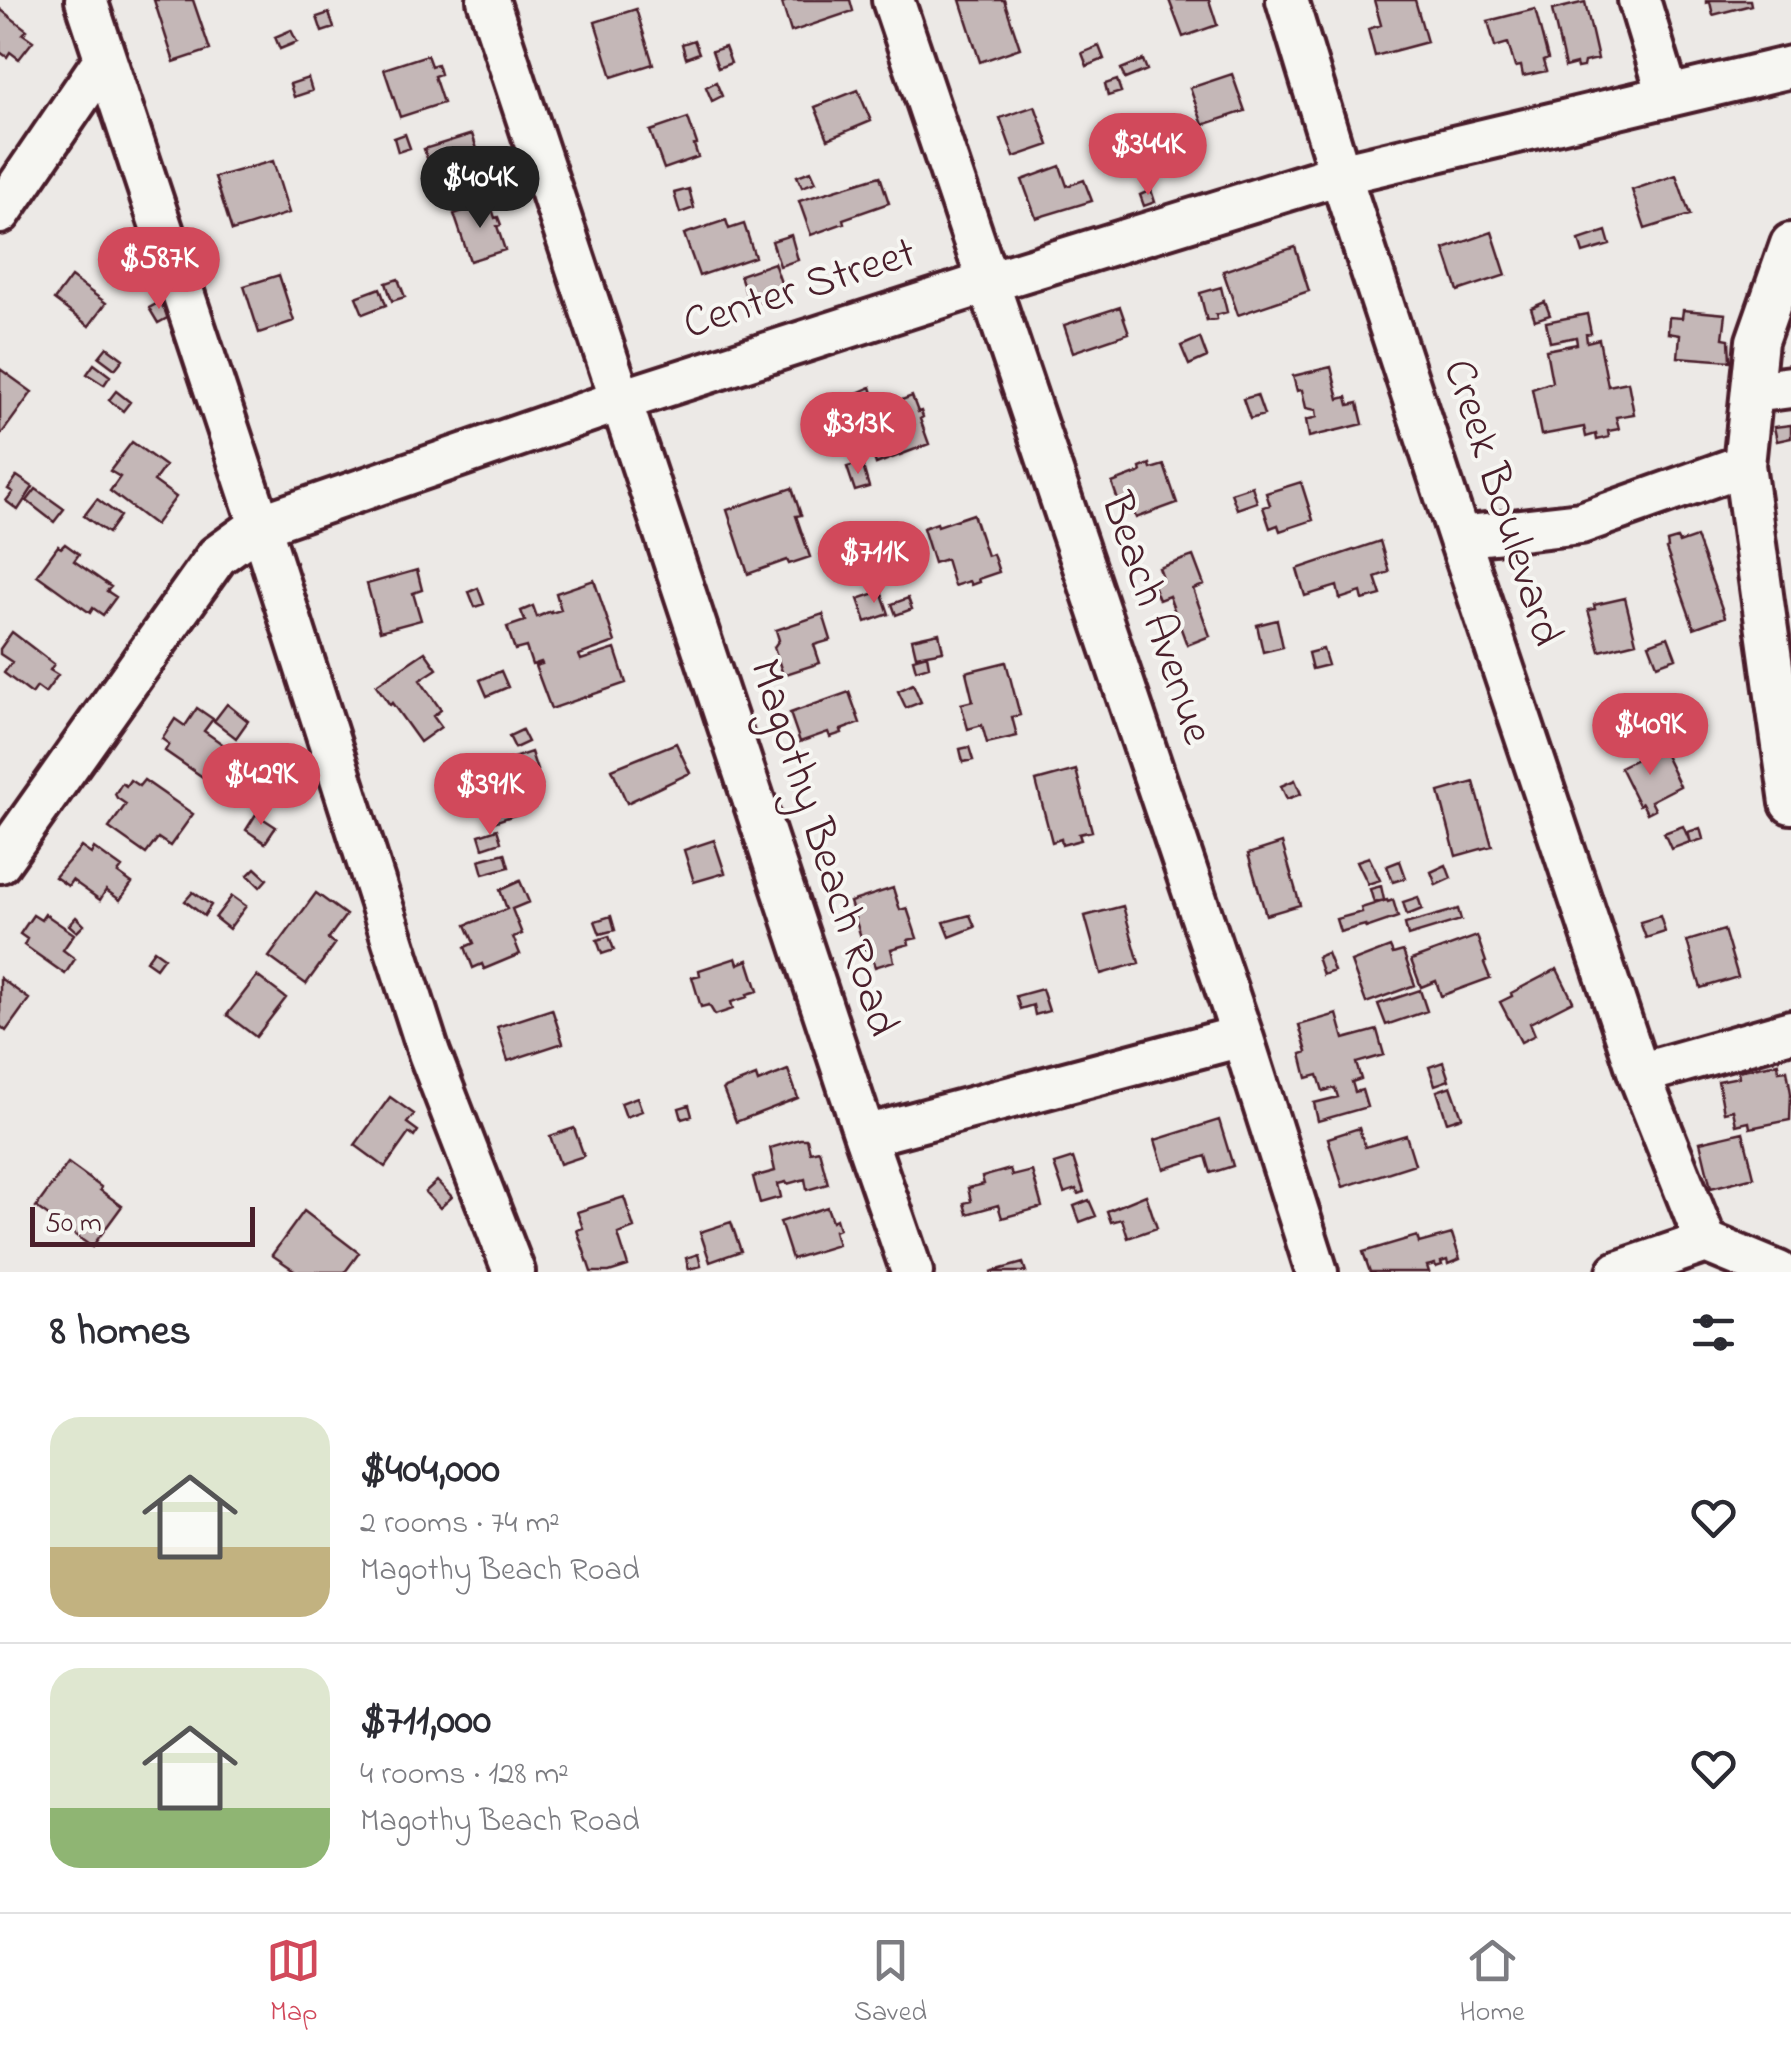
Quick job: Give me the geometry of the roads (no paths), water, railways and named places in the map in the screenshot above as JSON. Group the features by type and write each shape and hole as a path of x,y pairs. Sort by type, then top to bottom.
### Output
{"street":[{"path":"86,0 429,1054 514,1272"},
{"name":"Magothy Beach Road","path":"488,0 912,1272"},
{"name":"Beach Avenue","path":"893,0 1242,1036 1317,1272"},
{"name":"Creek Boulevard","path":"1287,0 1340,174 1639,1074 1706,1242"},
{"path":"1639,0 1668,95"},
{"path":"6,191 104,60"},
{"name":"Center Street","path":"0,862 217,556 260,525 622,400 1340,174 1791,67"},
{"path":"1791,244 1757,341 1744,465 1791,803"},
{"path":"1752,392 1791,386"},
{"path":"1459,537 1581,522 1744,465"},
{"path":"1639,1074 1791,1031"},
{"path":"864,1136 1242,1036"},
{"path":"1618,1272 1706,1242 1778,1272"}]}
